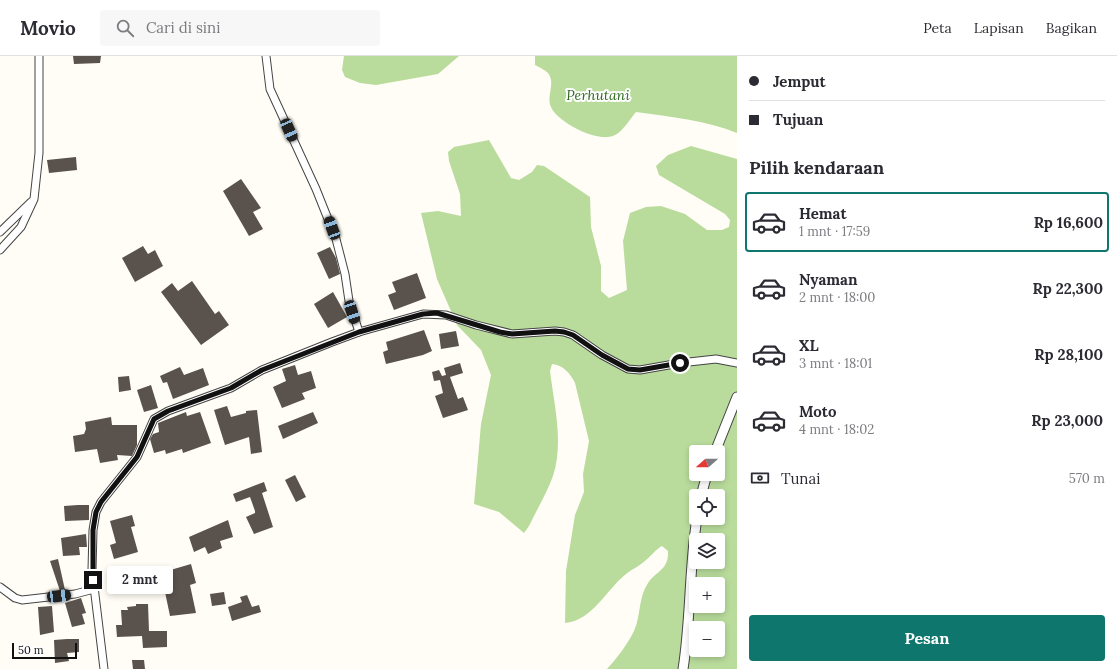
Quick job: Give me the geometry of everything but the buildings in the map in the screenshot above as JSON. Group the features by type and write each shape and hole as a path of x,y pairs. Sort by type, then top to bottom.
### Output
{"street":[{"path":"0,250 21,227 34,199 38,153 39,56"},
{"path":"266,56 270,89 316,189 336,239 345,274 349,302 359,332"},
{"path":"0,232 34,199"},
{"path":"104,669 94,589 93,530 96,512 101,502 137,457 154,419 168,411 231,388 262,370 359,332 423,314 437,313 500,332 512,334 555,331 564,332 573,335 602,355 628,369 640,370 680,363 716,360 737,363"},
{"path":"718,445 737,397"},
{"path":"683,669 688,634 692,557 696,525"},
{"path":"0,587 15,598 22,600 75,594 94,589"}],"green space":[{"path":"344,56 459,56 438,74 376,85 360,83 345,77 342,70"},
{"name":"Perhutani","path":"535,56 737,56 737,133 700,122 636,112 624,128 615,135 599,137 589,134 570,125 555,113 550,103 550,77 547,72 535,65"},
{"path":"489,140 511,178 519,180 532,172 537,165 544,166 590,197 591,227 601,266 601,291 609,298 627,290 623,241 630,213 646,207 661,206 685,214 707,230 722,230 729,227 730,220 725,214 659,175 656,166 668,155 691,146 737,159 737,669 607,669 622,651 634,631 641,601 648,583 661,570 666,562 668,551 662,546 644,562 626,574 591,611 575,621 565,623 566,571 575,515 584,492 583,474 589,441 575,383 571,376 560,366 552,364 550,371 556,410 558,437 556,463 551,482 529,526 524,533 499,512 474,504 481,424 491,375 481,350 457,325 437,279 421,213 438,211 461,216 460,194 449,161 448,152 454,147"}],"route":[{"path":"93,580 93,530 96,512 101,502 137,457 154,419 168,411 238,385 262,370 359,332 423,314 437,313 500,332 512,334 555,331 564,332 573,335 618,365 628,369 640,370 660,368 680,363"}]}
